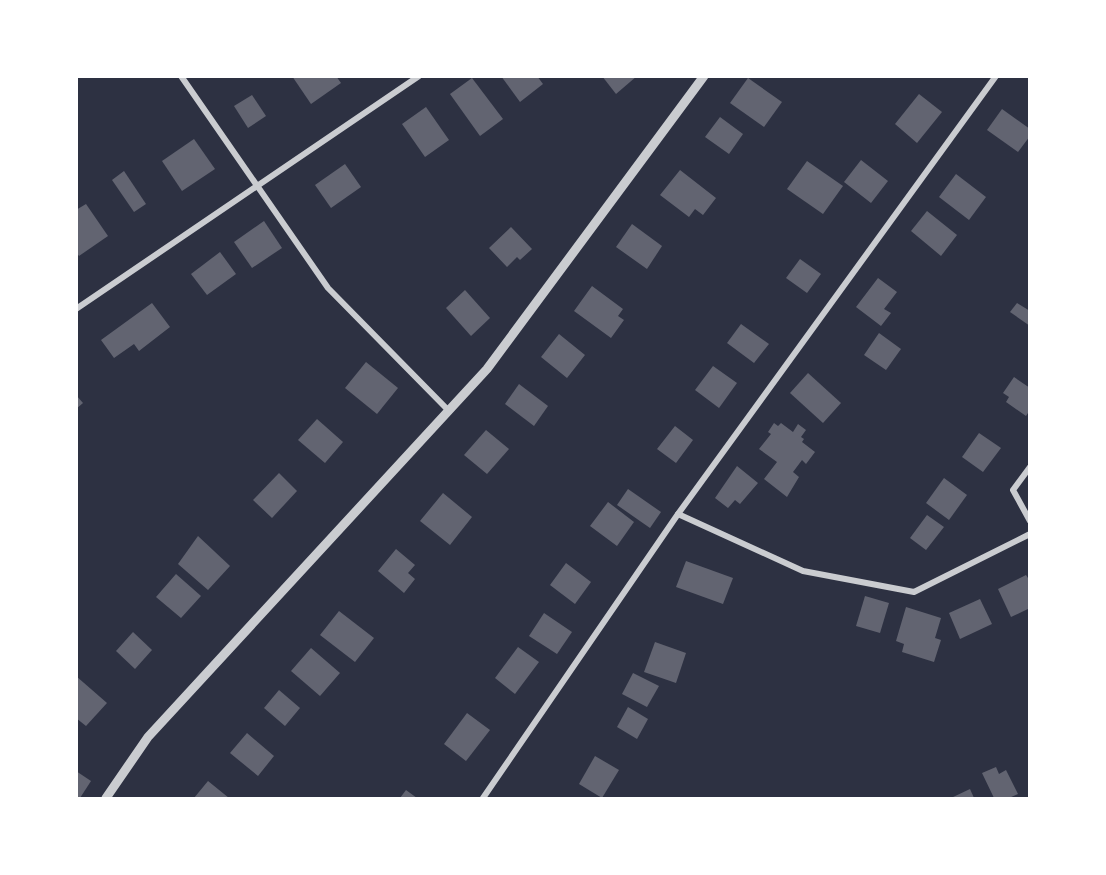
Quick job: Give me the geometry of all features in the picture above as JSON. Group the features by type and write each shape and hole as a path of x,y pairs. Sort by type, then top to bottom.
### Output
{"street":[{"path":"181,76 327,288 450,412"},
{"path":"76,309 419,76"},
{"path":"106,798 148,737 450,412 487,369 704,76"},
{"path":"483,798 678,514 996,76"},
{"path":"1029,467 1013,490 1029,521"},
{"path":"678,514 802,571 914,592 1029,534"}],"building":[{"path":"292,76 336,76 341,83 311,104"},
{"path":"501,76 537,76 543,84 520,102"},
{"path":"602,76 637,76 616,94"},
{"path":"472,78 503,119 480,136 450,94"},
{"path":"748,78 782,102 764,127 730,103"},
{"path":"919,94 942,112 917,143 895,124"},
{"path":"252,95 266,116 248,128 234,106"},
{"path":"426,107 449,140 425,157 402,124"},
{"path":"1002,109 1030,129 1030,136 1018,152 987,130"},
{"path":"720,117 743,134 729,154 705,137"},
{"path":"194,139 215,169 182,191 162,161"},
{"path":"861,160 888,181 871,203 844,182"},
{"path":"807,161 843,186 823,214 787,189"},
{"path":"345,164 361,187 331,208 315,185"},
{"path":"680,170 716,198 703,215 695,209 689,217 660,195"},
{"path":"124,171 146,204 134,212 112,180"},
{"path":"956,174 986,197 969,220 939,197"},
{"path":"86,204 108,236 79,256 76,252 76,210"},
{"path":"927,211 957,235 941,256 911,231"},
{"path":"264,221 282,248 252,268 234,242"},
{"path":"632,224 662,246 647,269 616,247"},
{"path":"511,227 532,249 520,260 517,257 507,267 489,248"},
{"path":"220,252 236,274 207,295 191,274"},
{"path":"800,259 821,274 807,293 786,278"},
{"path":"878,278 897,292 884,309 891,313 881,326 856,307"},
{"path":"592,286 623,309 618,316 624,320 611,338 574,311"},
{"path":"465,290 490,318 471,336 446,308"},
{"path":"152,303 170,327 139,351 134,344 114,358 101,340"},
{"path":"1017,303 1030,311 1030,326 1010,312"},
{"path":"741,324 769,344 754,363 727,343"},
{"path":"879,333 901,349 886,370 864,355"},
{"path":"559,334 585,355 567,378 541,357"},
{"path":"366,362 398,388 377,414 345,388"},
{"path":"713,366 737,383 719,408 695,390"},
{"path":"808,373 841,403 823,423 790,393"},
{"path":"1014,377 1030,388 1030,410 1026,416 1006,402 1009,397 1003,393"},
{"path":"519,384 548,406 534,426 505,404"},
{"path":"76,395 83,403 76,409"},
{"path":"317,419 343,442 325,463 298,440"},
{"path":"774,423 778,426 781,423 793,432 798,424 806,430 801,437 804,439 802,442 815,452 806,464 802,460 793,472 799,477 787,497 764,479 777,462 759,449 771,434 768,432"},
{"path":"675,426 693,440 676,463 657,449"},
{"path":"486,430 509,449 487,474 464,455"},
{"path":"979,433 1001,448 983,472 962,457"},
{"path":"737,466 758,483 740,504 735,500 728,508 715,498"},
{"path":"279,473 297,491 272,518 253,500"},
{"path":"944,478 967,495 949,520 926,503"},
{"path":"628,489 661,512 650,528 617,505"},
{"path":"443,493 472,517 450,545 420,521"},
{"path":"608,502 634,522 617,546 590,526"},
{"path":"927,515 944,527 926,550 910,538"},
{"path":"198,536 230,566 208,590 178,564"},
{"path":"396,549 415,565 408,573 415,579 404,593 378,571"},
{"path":"686,561 733,578 723,604 676,587"},
{"path":"566,563 591,582 575,604 550,585"},
{"path":"176,574 201,596 181,618 156,597"},
{"path":"1026,575 1030,581 1030,608 1011,617 998,589"},
{"path":"865,596 889,603 880,633 856,626"},
{"path":"980,599 992,624 960,639 949,613"},
{"path":"906,607 941,618 935,638 941,640 934,662 902,652 904,644 896,641"},
{"path":"339,611 374,638 355,662 320,635"},
{"path":"544,613 572,632 557,654 529,636"},
{"path":"133,632 152,650 135,669 116,651"},
{"path":"655,642 686,653 676,683 644,672"},
{"path":"518,647 539,662 515,694 495,678"},
{"path":"311,648 340,673 320,696 291,671"},
{"path":"633,673 659,686 647,707 622,694"},
{"path":"76,676 107,703 86,726 76,718"},
{"path":"279,690 300,708 285,726 264,708"},
{"path":"628,707 648,719 637,739 617,727"},
{"path":"467,713 490,730 466,761 444,744"},
{"path":"247,733 274,756 258,776 230,753"},
{"path":"595,756 619,770 602,798 579,784"},
{"path":"996,767 999,774 1006,770 1018,794 1009,798 994,798 982,773"},
{"path":"76,771 91,781 80,798 76,798"},
{"path":"208,781 229,798 194,798"},
{"path":"970,789 974,798 951,798"},
{"path":"406,790 417,798 400,798"}]}
